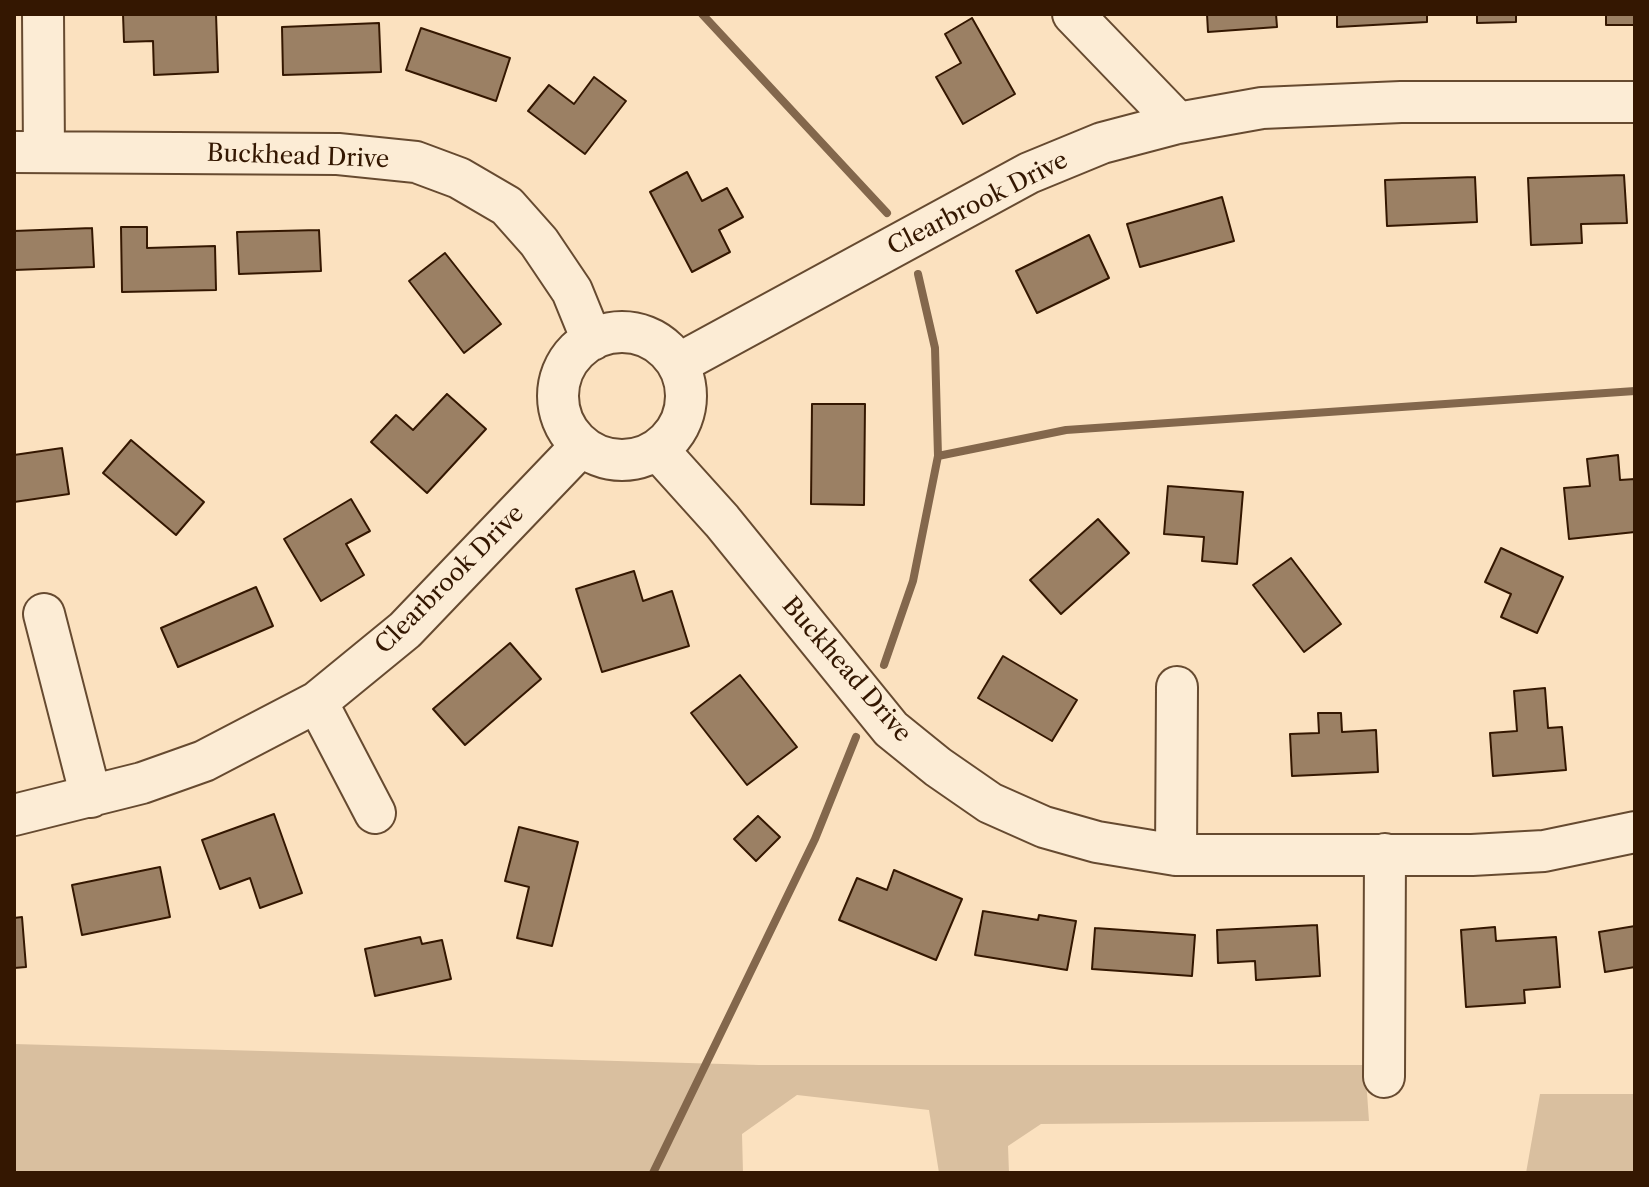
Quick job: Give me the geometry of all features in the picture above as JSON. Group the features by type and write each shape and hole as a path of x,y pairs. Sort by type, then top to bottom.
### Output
{"street":[{"path":"29,152 43,14"},
{"path":"1073,14 1178,123"},
{"name":"Clearbrook Drive","path":"665,352 1029,173 1102,143 1178,123 1262,108 1401,102 1635,102"},
{"name":"Buckhead Drive","path":"29,152 338,154 416,162 459,178 507,206 539,242 572,291 592,340"},
{"path":"618,332 636,334 665,352 685,381 683,417 676,432 658,450 629,460 603,458 581,446 566,430 559,412 558,387 566,364 576,351 592,340 618,332"},
{"name":"Clearbrook Drive","path":"14,815 142,783 204,761 317,702 405,630 581,446"},
{"name":"Buckhead Drive","path":"658,450 722,521 891,729 990,803 1044,827 1097,842 1176,855 1472,855 1544,851 1635,832"},
{"path":"44,614 91,797"},
{"path":"1176,855 1177,687"},
{"path":"317,702 375,813"},
{"path":"1384,1077 1385,854"}],"shaded area":[{"path":"14,1044 759,1065 1365,1065 1369,1121 1041,1124 1008,1146 1009,1173 939,1173 929,1110 797,1095 742,1134 743,1173 14,1173"},
{"path":"1540,1094 1635,1094 1635,1173 1526,1173"}],"building":[{"path":"123,14 216,14 218,72 154,75 153,41 124,42"},
{"path":"1207,14 1276,14 1277,27 1208,32"},
{"path":"1337,14 1427,14 1427,22 1337,27"},
{"path":"1477,14 1516,14 1516,22 1477,23"},
{"path":"1606,14 1635,14 1635,25 1606,25"},
{"path":"972,18 1015,94 963,124 936,77 961,63 945,34"},
{"path":"379,23 381,72 283,75 282,27"},
{"path":"421,28 510,58 496,101 406,70"},
{"path":"594,77 626,101 585,154 528,111 549,85 574,104"},
{"path":"687,172 702,201 727,188 743,217 719,230 730,252 692,272 650,192"},
{"path":"1624,175 1627,223 1581,224 1582,243 1531,245 1528,178"},
{"path":"1475,177 1477,222 1387,226 1385,180"},
{"path":"1222,197 1234,241 1140,267 1127,224"},
{"path":"121,227 147,227 147,248 215,246 216,290 122,292"},
{"path":"92,228 94,267 14,270 14,231"},
{"path":"319,230 321,271 239,274 237,232"},
{"path":"1089,235 1109,278 1037,313 1016,271"},
{"path":"445,253 501,324 464,353 409,281"},
{"path":"447,394 486,429 427,493 371,442 396,415 413,430"},
{"path":"812,404 865,404 864,505 811,504"},
{"path":"131,440 204,502 176,535 103,473"},
{"path":"62,448 69,494 14,502 14,455"},
{"path":"1618,455 1620,480 1635,479 1635,532 1569,539 1564,488 1590,486 1587,459"},
{"path":"1168,486 1243,492 1237,564 1202,561 1204,537 1164,534"},
{"path":"351,499 370,531 346,544 364,575 321,601 284,539"},
{"path":"1098,519 1129,553 1061,614 1030,580"},
{"path":"1501,548 1563,577 1537,633 1501,617 1511,594 1485,582"},
{"path":"1291,558 1341,624 1304,652 1253,585"},
{"path":"634,571 643,601 672,591 689,646 602,672 576,589"},
{"path":"256,587 273,626 178,667 161,628"},
{"path":"510,643 541,679 465,745 433,709"},
{"path":"1003,656 1077,700 1052,741 978,698"},
{"path":"740,675 797,747 747,785 691,713"},
{"path":"1545,688 1548,728 1562,727 1566,770 1493,776 1490,733 1517,731 1514,691"},
{"path":"1318,713 1341,713 1342,732 1376,730 1378,772 1292,776 1290,734 1319,733"},
{"path":"274,814 302,893 260,908 250,878 220,889 202,840"},
{"path":"758,816 780,837 756,861 734,839"},
{"path":"519,827 578,842 552,946 517,938 529,887 505,881"},
{"path":"160,867 170,917 82,935 72,885"},
{"path":"894,870 962,899 936,960 839,920 857,878 887,890"},
{"path":"983,911 1038,920 1039,915 1076,921 1067,970 975,955"},
{"path":"22,917 26,967 14,968 14,918"},
{"path":"1317,925 1320,976 1256,980 1255,961 1218,963 1217,930"},
{"path":"1635,926 1635,967 1605,972 1599,932"},
{"path":"1495,927 1496,941 1556,937 1560,987 1524,990 1525,1003 1466,1007 1461,930"},
{"path":"1095,928 1195,935 1192,976 1092,969"},
{"path":"420,937 422,944 442,940 451,979 375,996 365,949"}],"waterway":[{"path":"702,14 887,213"},
{"path":"884,665 913,581 938,456 935,348 918,274"},
{"path":"938,456 1066,430 1635,391"},
{"path":"653,1173 815,839 856,737"}]}
